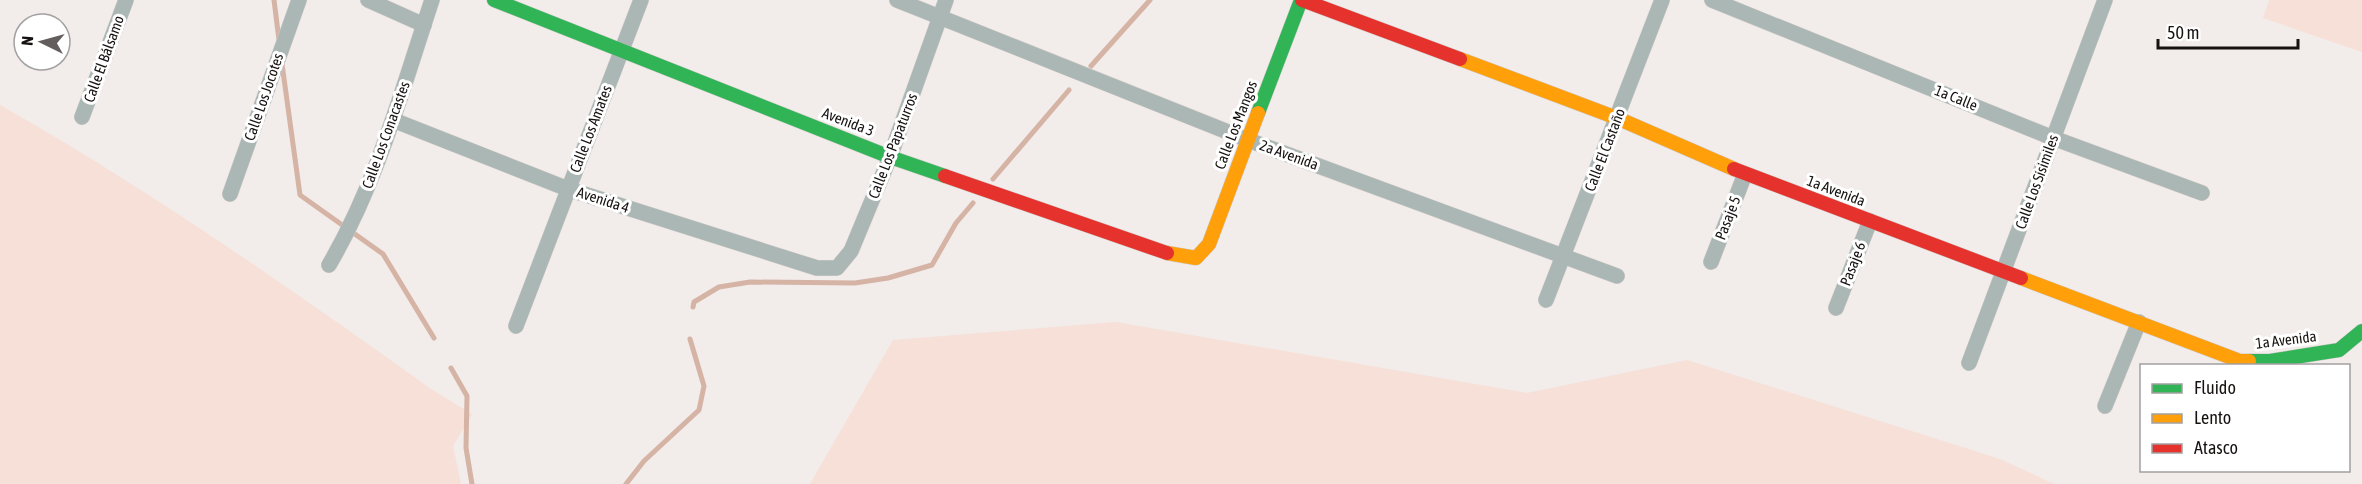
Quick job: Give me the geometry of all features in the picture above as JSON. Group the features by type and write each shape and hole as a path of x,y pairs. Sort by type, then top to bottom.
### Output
{"street":[{"name":"Calle El Bálsamo","path":"82,117 126,0"},
{"name":"Calle Los Jocotes","path":"230,194 299,0"},
{"path":"368,0 424,25"},
{"name":"Calle Los Conacastes","path":"329,265 355,218 393,120 432,0"},
{"name":"Avenida 3","path":"494,0 890,157 1177,257 1196,258"},
{"name":"Calle Los Amates","path":"516,326 641,0"},
{"name":"2a Avenida","path":"897,0 1248,140 1617,276"},
{"name":"Calle Los Papaturros","path":"817,268 837,268 851,251 890,157 946,0"},
{"name":"1a Avenida","path":"1301,0 1617,118 1745,174 2240,361 2270,361 2339,350 2362,331"},
{"name":"Calle Los Mangos","path":"1196,258 1209,244 1301,0"},
{"name":"Calle El Castaño","path":"1546,300 1662,0"},
{"name":"1a Calle","path":"1712,0 2053,138 2202,193"},
{"name":"Calle Los Sisimiles","path":"1969,363 2105,0"},
{"name":"Avenida 4","path":"393,120 568,189 817,268"},
{"name":"Pasaje 5","path":"1711,262 1745,174"},
{"name":"Pasaje 6","path":"1836,308 1869,221"},
{"path":"2105,406 2139,322"}],"shaded area":[{"path":"2269,0 2362,0 2362,52 2263,18"},
{"path":"0,105 165,206 273,278 431,389 472,414 453,446 461,484 0,484"},
{"path":"1116,322 1527,393 1687,360 2000,459 2054,484 810,484 893,340"}],"waterway":[{"path":"274,0 279,40"},
{"path":"1091,66 1150,0"},
{"path":"282,64 300,195 383,254 434,338"},
{"path":"993,179 1069,90"},
{"path":"693,307 694,302 719,287 750,282 855,283 888,278 932,265 956,223 973,203"},
{"path":"626,484 644,461 699,410 704,386 690,339"},
{"path":"451,368 467,396 466,448 472,484"}],"traffic: fast":[{"path":"494,0 890,157 945,176"},
{"path":"1258,113 1301,0"},
{"path":"2249,361 2270,361 2339,350 2362,331"}],"traffic: slow":[{"path":"1460,59 1617,118 1734,169"},
{"path":"1167,253 1196,258 1209,244 1258,113"},
{"path":"2021,278 2240,361 2249,361"}],"traffic: jam":[{"path":"1302,0 1460,59"},
{"path":"1734,169 2021,278"},
{"path":"945,176 1167,253"}]}
